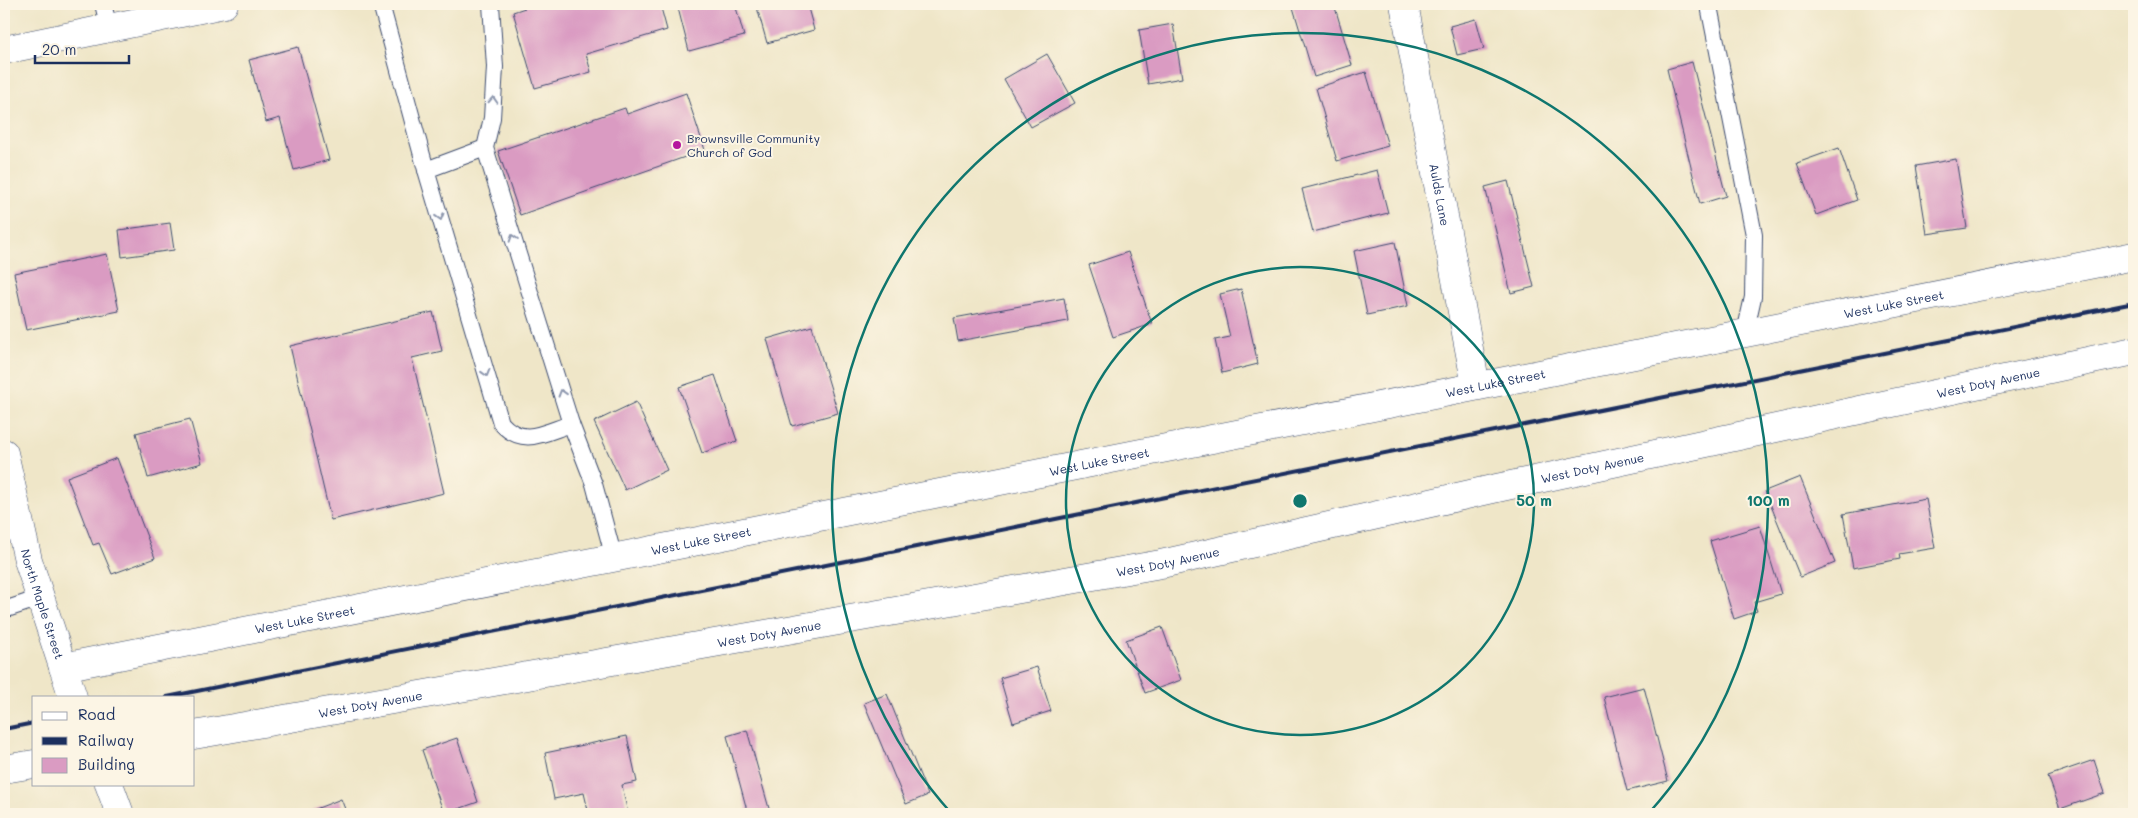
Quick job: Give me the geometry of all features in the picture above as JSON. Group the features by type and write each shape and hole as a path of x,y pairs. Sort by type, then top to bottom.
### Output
{"street":[{"name":"Aulds Lane","path":"1404,4 1476,386"},
{"path":"4,50 106,16 215,5"},
{"name":"West Luke Street","path":"63,667 2134,256"},
{"name":"West Doty Avenue","path":"195,735 1161,564 1488,490 2134,351"},
{"name":"North Maple Street","path":"4,455 28,560 72,696"},
{"path":"4,769 32,764"},
{"path":"110,786 120,814"}],"lane":[{"path":"381,4 426,170 501,423 510,433 529,438 571,424"},
{"path":"491,4 494,76 492,118 485,148 571,424 594,484 614,558"},
{"path":"1710,12 1754,235 1753,297 1745,333"},
{"path":"426,170 485,148"},
{"path":"4,610 40,598"}],"building":[{"path":"524,4 660,4 667,30 586,54 591,72 535,88 513,12 525,8"},
{"path":"677,4 735,4 744,36 689,51"},
{"path":"756,4 807,4 814,30 767,43"},
{"path":"1292,4 1334,4 1352,65 1314,77"},
{"path":"1476,19 1484,49 1457,55 1450,26"},
{"path":"1173,24 1182,78 1148,84 1139,30"},
{"path":"298,47 329,160 294,170 280,118 266,122 249,60"},
{"path":"1047,54 1075,103 1031,127 1004,79"},
{"path":"1692,62 1726,196 1700,204 1667,69"},
{"path":"1366,72 1388,146 1337,161 1316,88"},
{"path":"686,93 705,150 520,215 498,151 625,108 627,114"},
{"path":"1839,148 1857,200 1816,215 1797,163"},
{"path":"1956,159 1967,228 1927,234 1916,166"},
{"path":"1377,170 1388,213 1313,232 1302,189"},
{"path":"1508,181 1534,287 1511,293 1485,187"},
{"path":"170,223 174,250 122,257 119,230"},
{"path":"1395,242 1408,306 1367,315 1354,251"},
{"path":"1128,252 1152,324 1113,337 1089,265"},
{"path":"107,254 119,311 26,330 14,273"},
{"path":"1241,289 1258,364 1222,373 1215,340 1230,337 1220,294"},
{"path":"1064,298 1068,321 958,341 954,318"},
{"path":"433,312 442,351 412,358 444,493 331,520 290,346"},
{"path":"812,326 838,413 792,426 767,339"},
{"path":"715,375 737,441 702,453 679,387"},
{"path":"636,402 667,470 625,490 594,422"},
{"path":"190,419 202,463 148,478 136,433"},
{"path":"117,458 155,558 112,574 99,543 93,545 67,477"},
{"path":"1800,477 1835,563 1800,577 1765,491"},
{"path":"1926,499 1935,548 1899,554 1900,559 1853,568 1843,514"},
{"path":"1760,526 1781,594 1754,602 1757,611 1734,619 1710,541"},
{"path":"1162,627 1181,680 1145,693 1126,640"},
{"path":"1037,667 1051,711 1013,723 1000,678"},
{"path":"1644,687 1668,781 1627,791 1604,697"},
{"path":"887,694 928,795 906,804 864,703"},
{"path":"747,730 770,812 763,814 748,814 727,736"},
{"path":"627,736 637,782 622,785 628,814 589,814 584,793 554,799 545,753"},
{"path":"457,738 478,802 444,814 422,750"},
{"path":"2094,760 2105,793 2060,809 2048,776"},
{"path":"341,799 347,814 303,814"}],"railway":[{"path":"172,696 2134,303"},
{"path":"4,729 32,723"}],"place":[{"name":"Brownsville Community Church of God","path":"677,145"}]}
